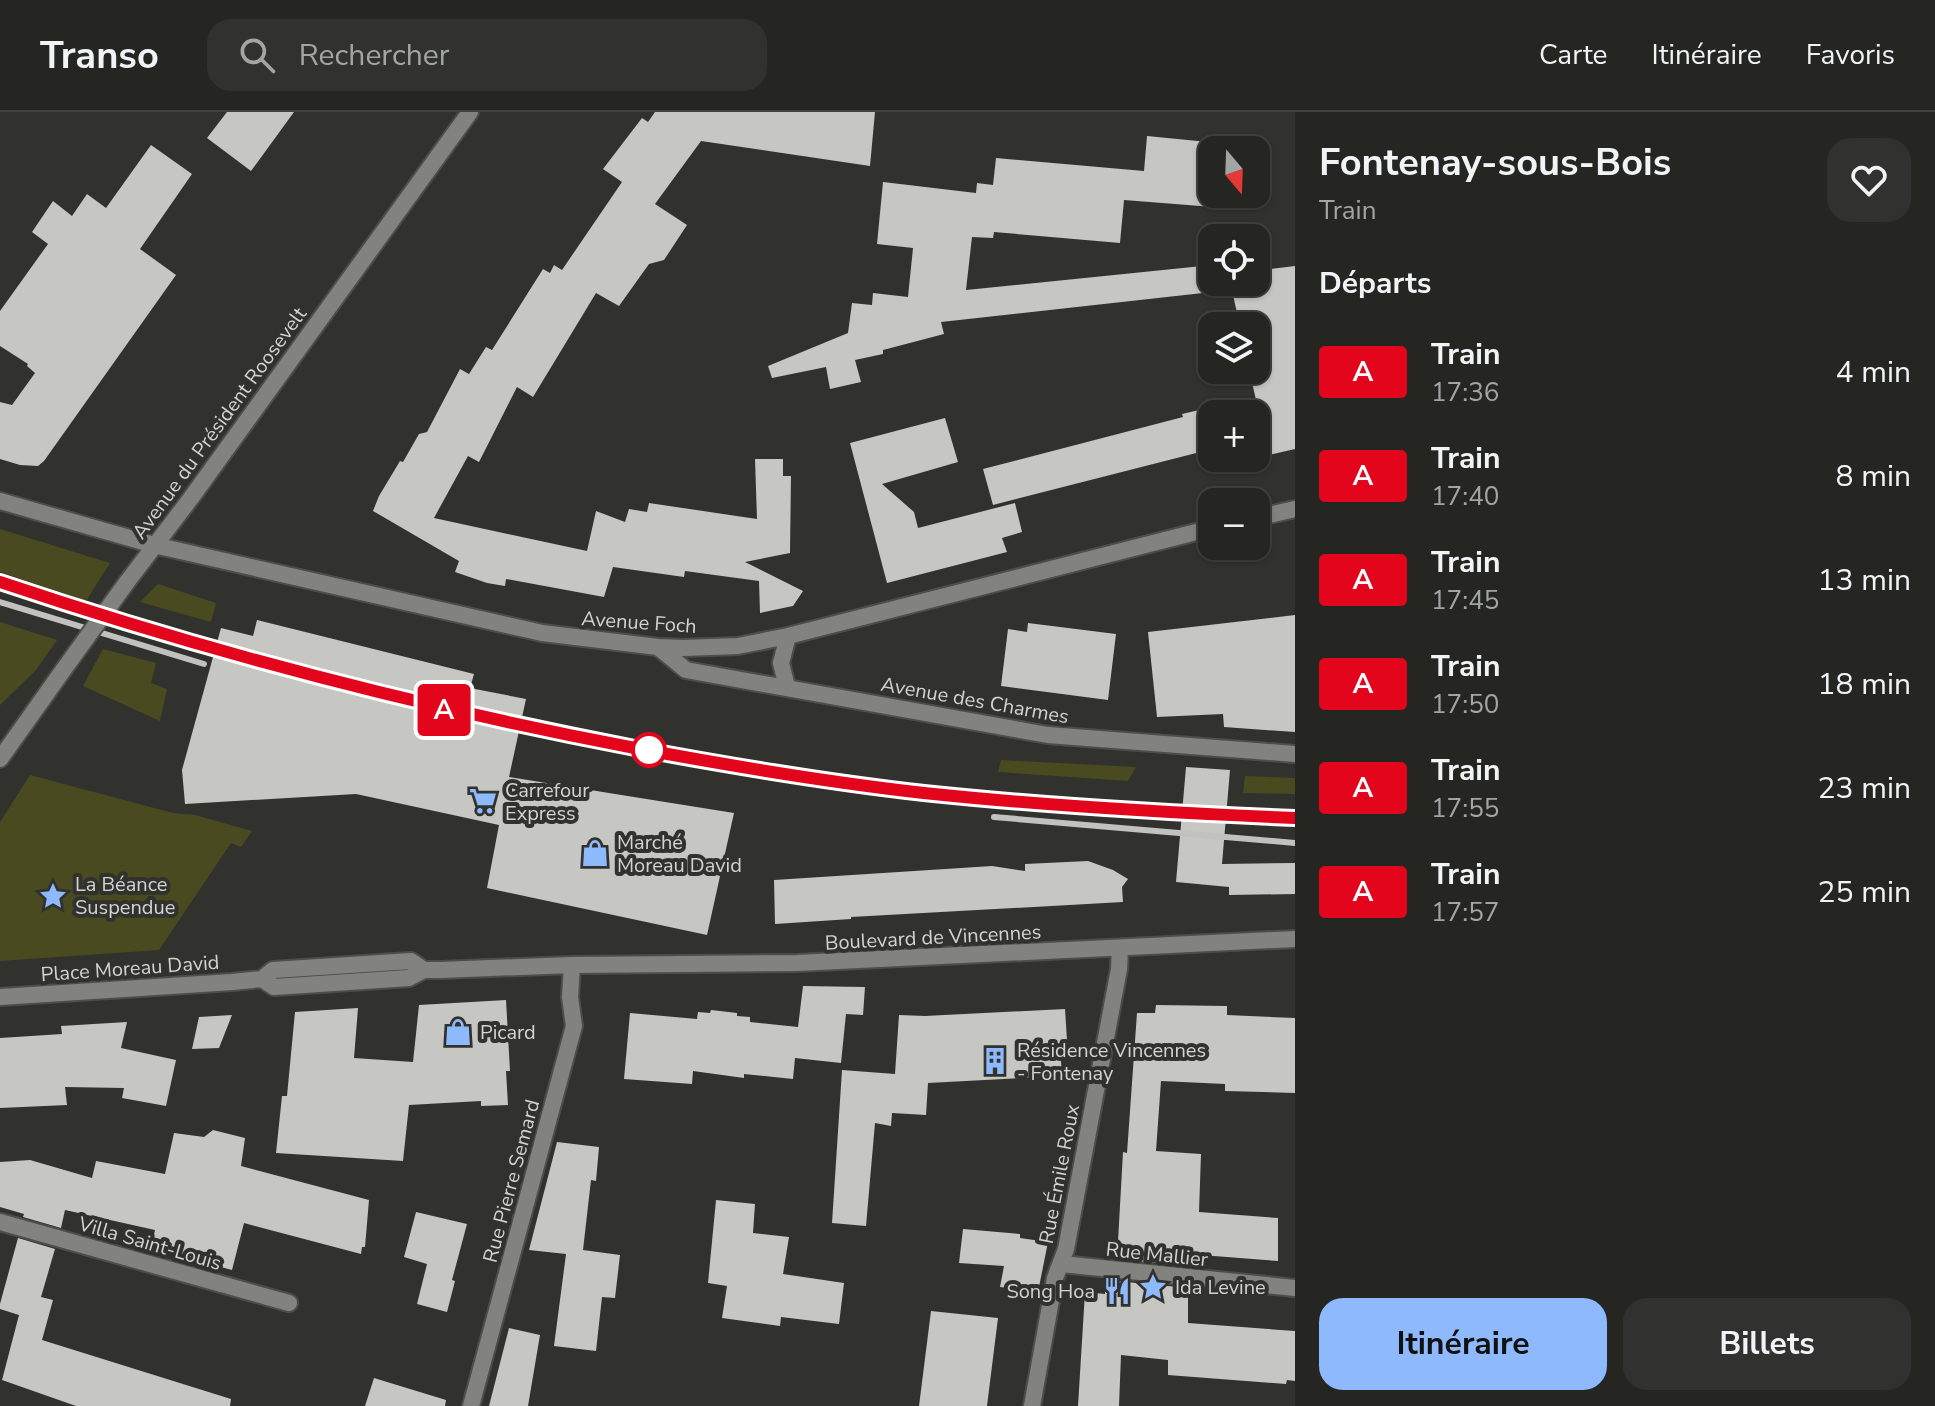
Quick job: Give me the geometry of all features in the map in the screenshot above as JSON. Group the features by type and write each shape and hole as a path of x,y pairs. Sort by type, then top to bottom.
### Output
{"street":[{"name":"Avenue du Président Roosevelt","path":"0,759 470,112"},
{"name":"Avenue Foch","path":"0,501 154,545 542,633 658,647 738,646 788,636 1198,532"},
{"path":"1270,515 1295,509"},
{"path":"787,687 781,663 788,636"},
{"name":"Avenue des Charmes","path":"658,647 686,670 1048,735 1295,754"},
{"name":"Boulevard de Vincennes","path":"572,965 797,963 1295,939"},
{"name":"Rue Émile Roux","path":"1032,1406 1055,1278 1062,1264 1119,969 1120,948"},
{"name":"Place Moreau David","path":"0,997 262,979 273,970 373,962 411,961 424,970 572,965"},
{"name":"Rue Pierre Semard","path":"471,1406 574,1026 570,997 572,965"},
{"name":"Villa Saint-Louis","path":"0,1222 289,1303"},
{"name":"Rue Mallier","path":"1062,1264 1295,1288"}],"shaded area":[{"path":"0,529 110,563 86,601 0,572"},
{"path":"158,584 216,603 211,622 140,602"},
{"path":"0,622 57,640 36,670 0,705"},
{"path":"103,649 156,663 151,683 167,689 160,721 83,686"},
{"path":"1001,760 1136,767 1128,781 998,772"},
{"path":"30,775 252,831 241,847 231,843 159,950 0,961 0,822"},
{"path":"1245,776 1295,778 1295,794 1243,793"}],"building":[{"path":"227,112 294,112 251,171 207,138"},
{"path":"655,112 875,112 870,166 701,141 655,204 687,225 664,260 649,264 619,306 596,293 533,397 517,387 479,462 468,456 434,518 587,551 596,511 625,522 629,509 647,512 649,503 757,519 755,459 783,459 783,476 791,476 790,553 745,562 803,591 793,606 760,613 759,581 685,571 684,577 613,567 604,597 506,579 505,586 487,583 455,572 459,561 373,511 400,461 403,462 419,434 427,432 460,369 469,374 486,347 492,350 543,269 550,273 554,265 562,270 622,182 603,169 642,118 648,122"},
{"path":"1147,136 1198,141 1198,206 1124,200 1120,243 994,232 993,238 972,237 966,290 1198,266 1198,294 941,322 944,334 855,360 861,382 830,389 826,367 772,378 768,366 848,333 852,303 872,305 873,293 908,297 913,248 877,244 883,182 976,193 977,183 993,185 996,158 1144,171"},
{"path":"151,145 192,174 140,249 176,275 44,461 38,466 0,459 0,402 12,405 35,373 28,364 0,346 0,311 48,244 32,232 53,201 72,216 87,194 106,208"},
{"path":"1295,266 1295,449 1270,455 1270,400 1256,400 1252,384 1270,384 1270,312 1237,312 1233,296 1270,296 1270,269"},
{"path":"1198,410 1198,453 993,505 983,469 1183,417 1182,414"},
{"path":"945,418 958,462 882,484 914,512 918,528 1015,503 1022,532 1002,538 1007,552 887,583 850,443"},
{"path":"1295,615 1295,732 1224,727 1223,714 1157,717 1148,632"},
{"path":"257,620 474,674 470,688 526,699 509,777 734,813 707,935 487,888 499,825 356,794 185,804 182,770 221,628 253,636"},
{"path":"1028,623 1116,634 1108,700 1001,686 1008,629 1027,632"},
{"path":"1186,767 1230,770 1222,864 1295,863 1295,894 1229,895 1229,887 1176,882"},
{"path":"1088,861 1128,879 1122,887 1123,902 775,924 774,880 992,866 1025,871 1025,864"},
{"path":"803,986 865,987 863,1015 846,1014 841,1063 795,1058 793,1079 744,1074 744,1078 693,1071 692,1084 624,1079 630,1013 697,1019 698,1012 710,1013 711,1010 750,1017 750,1022 798,1027"},
{"path":"506,1000 510,1071 506,1071 508,1105 481,1106 481,1101 409,1105 403,1161 276,1153 282,1096 287,1096 295,1012 358,1008 354,1058 413,1062 419,1005"},
{"path":"1156,1005 1227,1006 1227,1015 1295,1018 1295,1093 1225,1091 1225,1084 1161,1081 1156,1151 1201,1154 1199,1212 1278,1218 1278,1261 1188,1254 1188,1266 1117,1259 1123,1152 1127,1153 1137,1013 1155,1013"},
{"path":"1065,1009 1067,1040 1066,1044 1060,1045 1062,1076 928,1083 926,1115 892,1113 891,1126 875,1123 866,1226 832,1223 842,1070 895,1074 899,1015"},
{"path":"232,1015 219,1048 192,1049 199,1017"},
{"path":"127,1022 121,1048 176,1060 166,1106 122,1098 124,1088 65,1087 67,1105 0,1108 0,1038 62,1034 61,1026"},
{"path":"213,1130 245,1138 241,1166 369,1200 365,1247 362,1247 361,1254 244,1223 232,1270 151,1248 155,1230 65,1210 61,1228 0,1207 0,1162 30,1160 92,1178 96,1161 165,1174 174,1133 204,1137"},
{"path":"557,1142 599,1147 596,1181 591,1180 583,1250 620,1255 615,1298 602,1297 596,1351 554,1346 566,1254 529,1250"},
{"path":"716,1200 755,1204 753,1233 789,1237 783,1274 844,1283 839,1324 781,1317 780,1326 722,1318 727,1286 708,1283"},
{"path":"416,1212 467,1224 447,1312 417,1304 427,1264 404,1257"},
{"path":"963,1229 1020,1234 1020,1238 1048,1242 1038,1292 1000,1287 1004,1266 959,1263"},
{"path":"18,1238 55,1249 41,1297 53,1300 42,1340 231,1399 230,1406 76,1406 2,1380 19,1315 0,1309 0,1304"},
{"path":"1116,1281 1188,1288 1188,1323 1295,1331 1295,1381 1287,1380 1286,1384 1168,1375 1168,1360 1121,1355 1119,1406 1078,1406 1085,1292 1105,1294 1105,1288 1116,1288"},
{"path":"931,1311 998,1318 987,1406 919,1406"},
{"path":"509,1328 540,1335 528,1406 489,1406"},
{"path":"374,1378 446,1400 445,1406 365,1406"}],"railway":[{"path":"0,582 210,648"},
{"path":"0,602 204,664"},
{"path":"997,799 1295,818"},
{"path":"994,817 1295,843"}],"train":[{"name":"A","path":"0,582 210,648 372,692 531,728 675,755 925,793 1295,818"}],"place":[{"name":"Carrefour Express","path":"483,801"},
{"name":"Marché Moreau David","path":"595,853"},
{"name":"La Béance Suspendue","path":"53,896"},
{"name":"Picard","path":"458,1032"},
{"name":"Résidence Vincennes - Fontenay","path":"995,1061"},
{"name":"Ida Levine","path":"1153,1287"},
{"name":"Song Hoa","path":"1117,1291"}]}
